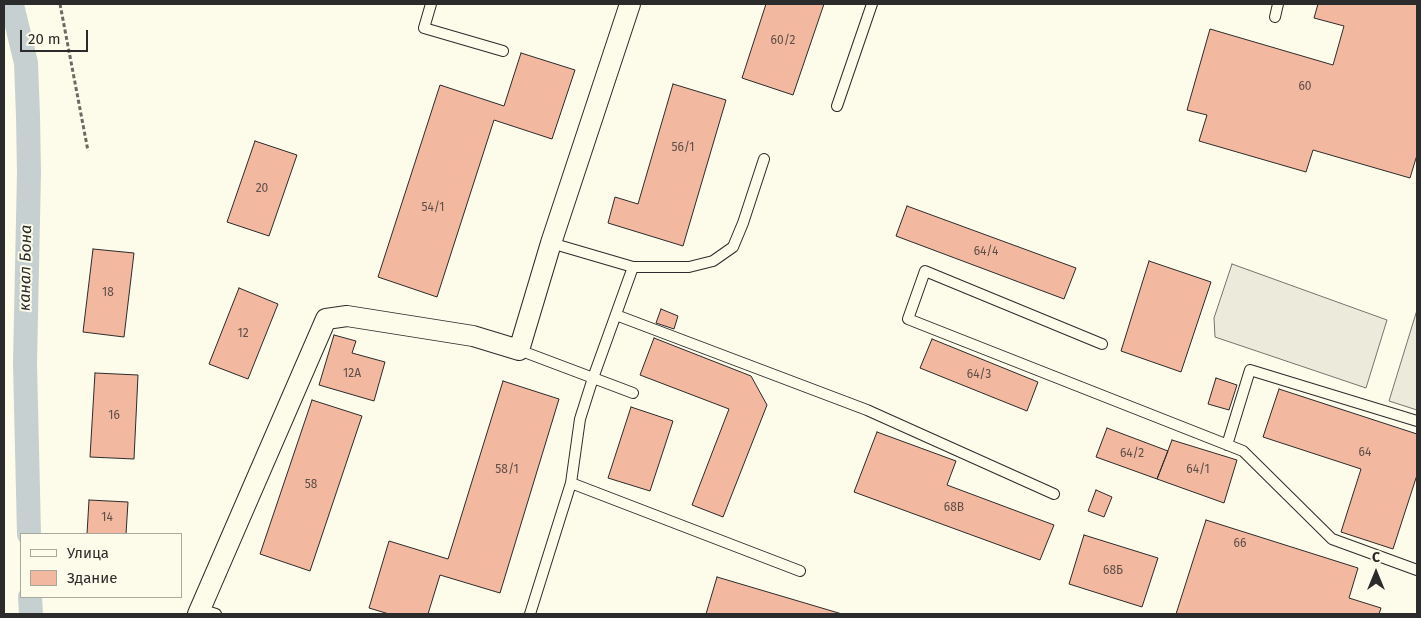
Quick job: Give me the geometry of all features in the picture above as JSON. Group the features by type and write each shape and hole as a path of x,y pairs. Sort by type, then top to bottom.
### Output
{"street":[{"path":"205,612 326,319 347,316 473,336 518,350 551,243 630,4"}],"lane":[{"path":"431,4 424,28 504,51"},
{"path":"837,106 872,4"},
{"path":"1274,17 1278,4"},
{"path":"551,243 633,267 689,267 713,261 732,247 743,223 764,159"},
{"path":"530,614 570,483 580,418 633,267"},
{"path":"1102,344 925,271 908,318 1243,451 1332,538 1417,570"},
{"path":"616,316 867,410 1054,494"},
{"path":"518,350 633,393"},
{"path":"1227,445 1250,370 1417,421"},
{"path":"570,483 800,571"}],"path":[{"path":"60,4 88,151"}],"shaded area":[{"path":"1232,264 1387,320 1366,388 1215,337 1214,318"},
{"path":"1417,310 1417,410 1389,401"}],"building":[{"path":"766,4 824,4 793,95 742,78"},
{"path":"1318,4 1417,4 1417,155 1410,178 1313,150 1306,172 1199,141 1207,115 1187,110 1210,29 1333,65 1344,26 1314,18"},
{"path":"521,53 575,70 552,139 494,120 437,297 378,277 440,85 504,106"},
{"path":"673,84 726,100 683,246 608,223 615,197 638,204"},
{"path":"255,141 297,155 269,236 227,222"},
{"path":"907,206 1076,268 1064,299 896,236"},
{"path":"93,249 134,253 124,337 83,332"},
{"path":"1149,261 1211,282 1181,372 1121,351"},
{"path":"239,288 278,304 248,379 209,364"},
{"path":"661,309 678,316 674,329 656,323"},
{"path":"334,335 356,341 352,353 385,362 374,401 319,385"},
{"path":"654,338 751,376 767,405 723,517 692,505 729,409 640,375"},
{"path":"932,339 1038,382 1027,411 920,368"},
{"path":"95,373 138,375 134,459 90,457"},
{"path":"1216,378 1237,385 1229,410 1208,404"},
{"path":"503,381 559,399 500,593 440,575 428,614 389,614 369,608 389,541 448,559"},
{"path":"1279,389 1417,434 1417,475 1393,549 1341,532 1361,469 1263,437"},
{"path":"312,400 362,416 310,571 260,554"},
{"path":"631,407 673,421 650,491 608,478"},
{"path":"1107,428 1168,451 1157,479 1096,457"},
{"path":"877,432 956,461 947,485 1054,525 1040,560 854,492"},
{"path":"1172,440 1237,460 1224,503 1157,479"},
{"path":"1096,490 1112,497 1104,517 1088,511"},
{"path":"89,500 128,502 126,533 87,533"},
{"path":"1206,520 1358,568 1349,598 1381,608 1379,614 1176,614"},
{"path":"1084,535 1158,558 1142,607 1069,584"},
{"path":"717,577 842,614 706,614"}],"waterway":[{"name":"канал Бона","path":"10,4 13,9 26,63 28,116 29,172 25,363 29,533"},
{"name":"канал Бона","path":"30,598 31,614"}]}
